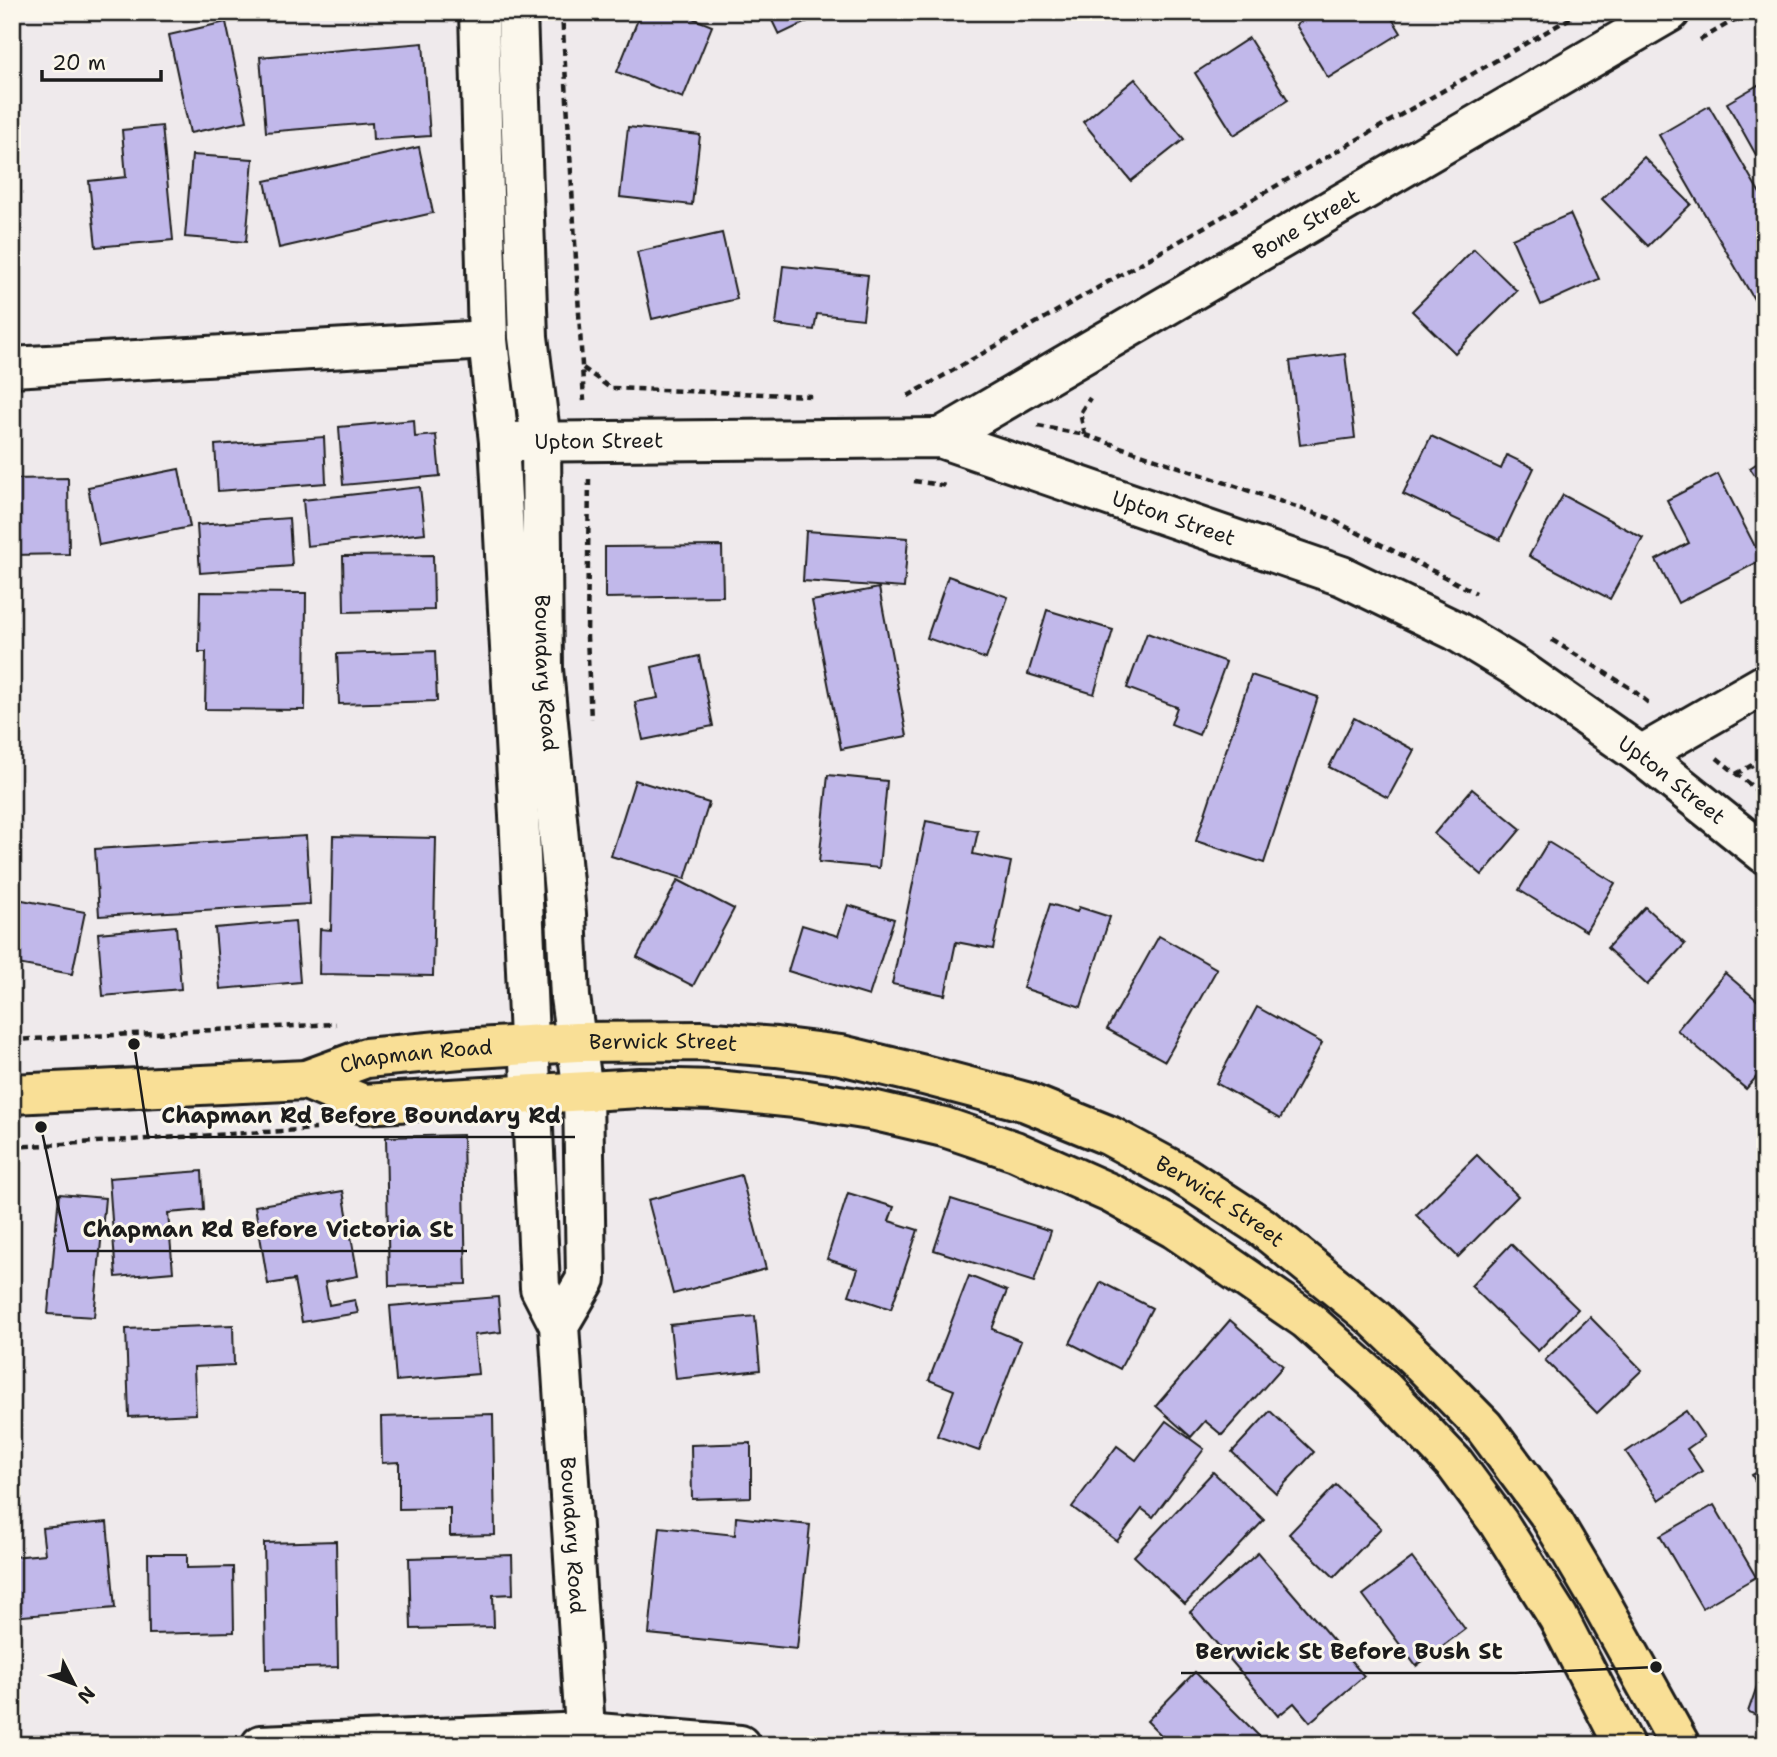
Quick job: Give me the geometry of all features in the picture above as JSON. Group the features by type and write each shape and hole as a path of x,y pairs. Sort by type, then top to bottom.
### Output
{"main road":[{"name":"Berwick Street","path":"528,1046 578,1042 701,1041 841,1055 1026,1102 1110,1136 1184,1176 1262,1227 1330,1281 1412,1354 1484,1427 1548,1513 1680,1745"},
{"name":"Chapman Road","path":"12,1094 306,1080 366,1058 528,1046"},
{"name":"Chapman Road","path":"306,1080 363,1104 531,1094"},
{"path":"531,1094 640,1088 715,1090 794,1098 876,1111 944,1127 1015,1152 1112,1194 1175,1229 1307,1320 1381,1386 1455,1464 1497,1522 1558,1617 1624,1745"}],"street":[{"name":"Boundary Road","path":"479,12 488,340 499,442 540,1288 559,1325 586,1739"},
{"name":"Boundary Road","path":"517,12 528,337 541,441 543,669 566,914 570,997 583,1091 586,1279 559,1325"},
{"name":"Bone Street","path":"940,438 1670,12"},
{"path":"12,367 488,340"},
{"name":"Upton Street","path":"499,442 940,438 1342,576 1466,637 1517,668 1641,755 1765,854"},
{"path":"1641,755 1765,684"},
{"path":"261,1745 586,1739 740,1745"}],"path":[{"path":"562,12 589,472 587,637 592,731"},
{"path":"902,400 1581,12"},
{"path":"582,367 610,388 819,396"},
{"path":"911,480 950,486"},
{"path":"1736,774 1765,758"},
{"path":"12,1040 343,1023"},
{"path":"12,1147 330,1128"}],"building":[{"path":"641,12 678,12 712,26 683,98 617,72"},
{"path":"768,12 827,12 779,35"},
{"path":"1316,12 1388,12 1401,33 1328,78 1296,25"},
{"path":"226,22 247,121 190,133 169,35"},
{"path":"1249,38 1288,100 1234,135 1195,73"},
{"path":"423,43 430,136 373,140 372,123 266,132 260,57"},
{"path":"1135,79 1184,139 1131,181 1083,122"},
{"path":"1765,81 1765,171 1727,103"},
{"path":"1709,106 1765,202 1765,295 1755,301 1659,135"},
{"path":"162,126 173,240 96,247 89,181 126,177 122,130"},
{"path":"628,127 700,135 692,205 620,197"},
{"path":"419,147 433,213 279,248 265,181"},
{"path":"12,150 21,150 20,257 12,257"},
{"path":"192,155 253,159 246,242 185,237"},
{"path":"1644,157 1691,204 1648,246 1602,199"},
{"path":"1570,214 1599,279 1541,305 1512,239"},
{"path":"722,233 737,299 652,319 637,252"},
{"path":"1474,249 1517,291 1455,353 1412,311"},
{"path":"783,266 868,275 863,319 817,314 814,330 776,325"},
{"path":"1345,354 1355,438 1300,445 1290,361"},
{"path":"414,420 415,437 436,435 440,476 343,485 339,427"},
{"path":"1431,436 1501,469 1507,455 1534,468 1500,540 1403,494"},
{"path":"324,437 326,483 218,491 215,445"},
{"path":"1765,458 1765,490 1750,468"},
{"path":"179,469 190,527 99,545 88,487"},
{"path":"1718,474 1762,560 1678,603 1656,560 1689,543 1667,500"},
{"path":"68,478 69,554 12,555 12,479"},
{"path":"420,487 425,533 307,546 303,500"},
{"path":"1563,495 1643,538 1610,599 1529,556"},
{"path":"289,518 292,566 200,573 197,525"},
{"path":"806,531 908,538 904,588 803,581"},
{"path":"722,546 723,596 605,598 605,547"},
{"path":"433,555 434,610 344,612 343,556"},
{"path":"948,576 1008,597 986,659 927,638"},
{"path":"879,588 907,736 841,749 812,601"},
{"path":"200,592 306,593 305,710 205,709 206,652 199,652"},
{"path":"1047,610 1113,630 1094,694 1028,674"},
{"path":"1147,633 1226,662 1199,735 1171,724 1177,707 1127,688"},
{"path":"435,651 437,701 339,704 337,654"},
{"path":"699,656 713,726 643,740 635,702 658,698 652,667"},
{"path":"1251,675 1318,697 1264,863 1196,841"},
{"path":"1354,718 1414,750 1388,798 1329,767"},
{"path":"828,775 887,781 879,868 819,862"},
{"path":"635,780 709,803 685,879 611,856"},
{"path":"1472,789 1521,829 1482,875 1434,834"},
{"path":"926,821 978,831 973,854 1011,862 993,949 956,942 945,995 892,984"},
{"path":"306,836 310,904 99,916 95,849"},
{"path":"333,836 436,838 433,976 319,974 320,929 331,930"},
{"path":"1548,842 1615,883 1586,931 1519,890"},
{"path":"678,880 734,909 693,986 637,957"},
{"path":"12,898 85,912 72,974 12,963"},
{"path":"1050,904 1077,912 1079,907 1110,917 1081,1007 1023,988"},
{"path":"848,905 894,919 869,996 788,971 802,925 838,936"},
{"path":"1645,907 1685,944 1647,985 1607,948"},
{"path":"295,921 300,982 220,989 215,928"},
{"path":"176,926 181,989 103,996 98,933"},
{"path":"1159,936 1217,969 1165,1061 1107,1029"},
{"path":"1725,973 1765,1007 1765,1067 1746,1089 1677,1030"},
{"path":"1257,1007 1322,1043 1280,1119 1216,1083"},
{"path":"1765,1099 1765,1114 1757,1107"},
{"path":"463,1135 466,1284 389,1286 386,1137"},
{"path":"1477,1155 1518,1196 1458,1257 1416,1215"},
{"path":"202,1171 204,1210 168,1213 173,1272 116,1277 109,1178"},
{"path":"741,1175 766,1269 673,1294 648,1200"},
{"path":"343,1191 358,1276 325,1282 329,1305 355,1300 358,1313 302,1322 294,1280 268,1284 255,1206"},
{"path":"848,1193 894,1207 889,1221 918,1230 891,1309 849,1295 858,1269 827,1259"},
{"path":"59,1194 105,1198 94,1317 48,1314"},
{"path":"951,1199 1051,1231 1034,1282 934,1250"},
{"path":"1511,1244 1578,1309 1538,1351 1471,1286"},
{"path":"969,1276 1007,1291 992,1329 1021,1341 979,1451 937,1436 954,1390 929,1380"},
{"path":"1101,1282 1152,1308 1120,1369 1070,1343"},
{"path":"498,1297 501,1332 474,1335 478,1374 396,1381 390,1306"},
{"path":"755,1316 760,1370 676,1379 670,1325"},
{"path":"1590,1317 1642,1370 1597,1413 1545,1360"},
{"path":"1230,1320 1283,1366 1222,1435 1205,1421 1191,1437 1156,1406"},
{"path":"233,1325 234,1365 194,1367 196,1414 129,1417 126,1329"},
{"path":"1270,1411 1314,1452 1276,1493 1232,1452"},
{"path":"1686,1411 1704,1437 1687,1449 1702,1471 1659,1500 1626,1452"},
{"path":"493,1414 495,1535 450,1536 450,1508 399,1509 399,1462 382,1463 381,1417"},
{"path":"1166,1421 1204,1449 1153,1517 1142,1509 1117,1541 1072,1507 1117,1446 1136,1460"},
{"path":"751,1443 751,1497 692,1499 691,1445"},
{"path":"1765,1468 1765,1501 1752,1475"},
{"path":"1213,1472 1264,1520 1185,1604 1134,1556"},
{"path":"1336,1485 1381,1528 1334,1577 1289,1534"},
{"path":"1714,1505 1756,1577 1702,1608 1660,1536"},
{"path":"736,1517 810,1525 797,1649 649,1634 660,1527 735,1535"},
{"path":"107,1522 115,1608 12,1617 12,1557 45,1554 42,1528"},
{"path":"336,1541 338,1667 266,1669 264,1543"},
{"path":"1258,1553 1364,1676 1310,1722 1294,1703 1278,1716 1190,1612"},
{"path":"148,1554 187,1554 187,1568 233,1567 234,1632 149,1634"},
{"path":"512,1555 513,1594 493,1595 494,1627 411,1629 409,1558"},
{"path":"1412,1558 1465,1629 1416,1666 1363,1595"},
{"path":"1765,1663 1765,1718 1748,1712"},
{"path":"1195,1672 1268,1745 1171,1745 1147,1721"}],"place":[{"name":"Chapman Rd Before Boundary Rd","path":"134,1044"},
{"name":"Chapman Rd Before Victoria St","path":"41,1127"},
{"name":"Berwick St Before Bush St","path":"1656,1667"}]}
